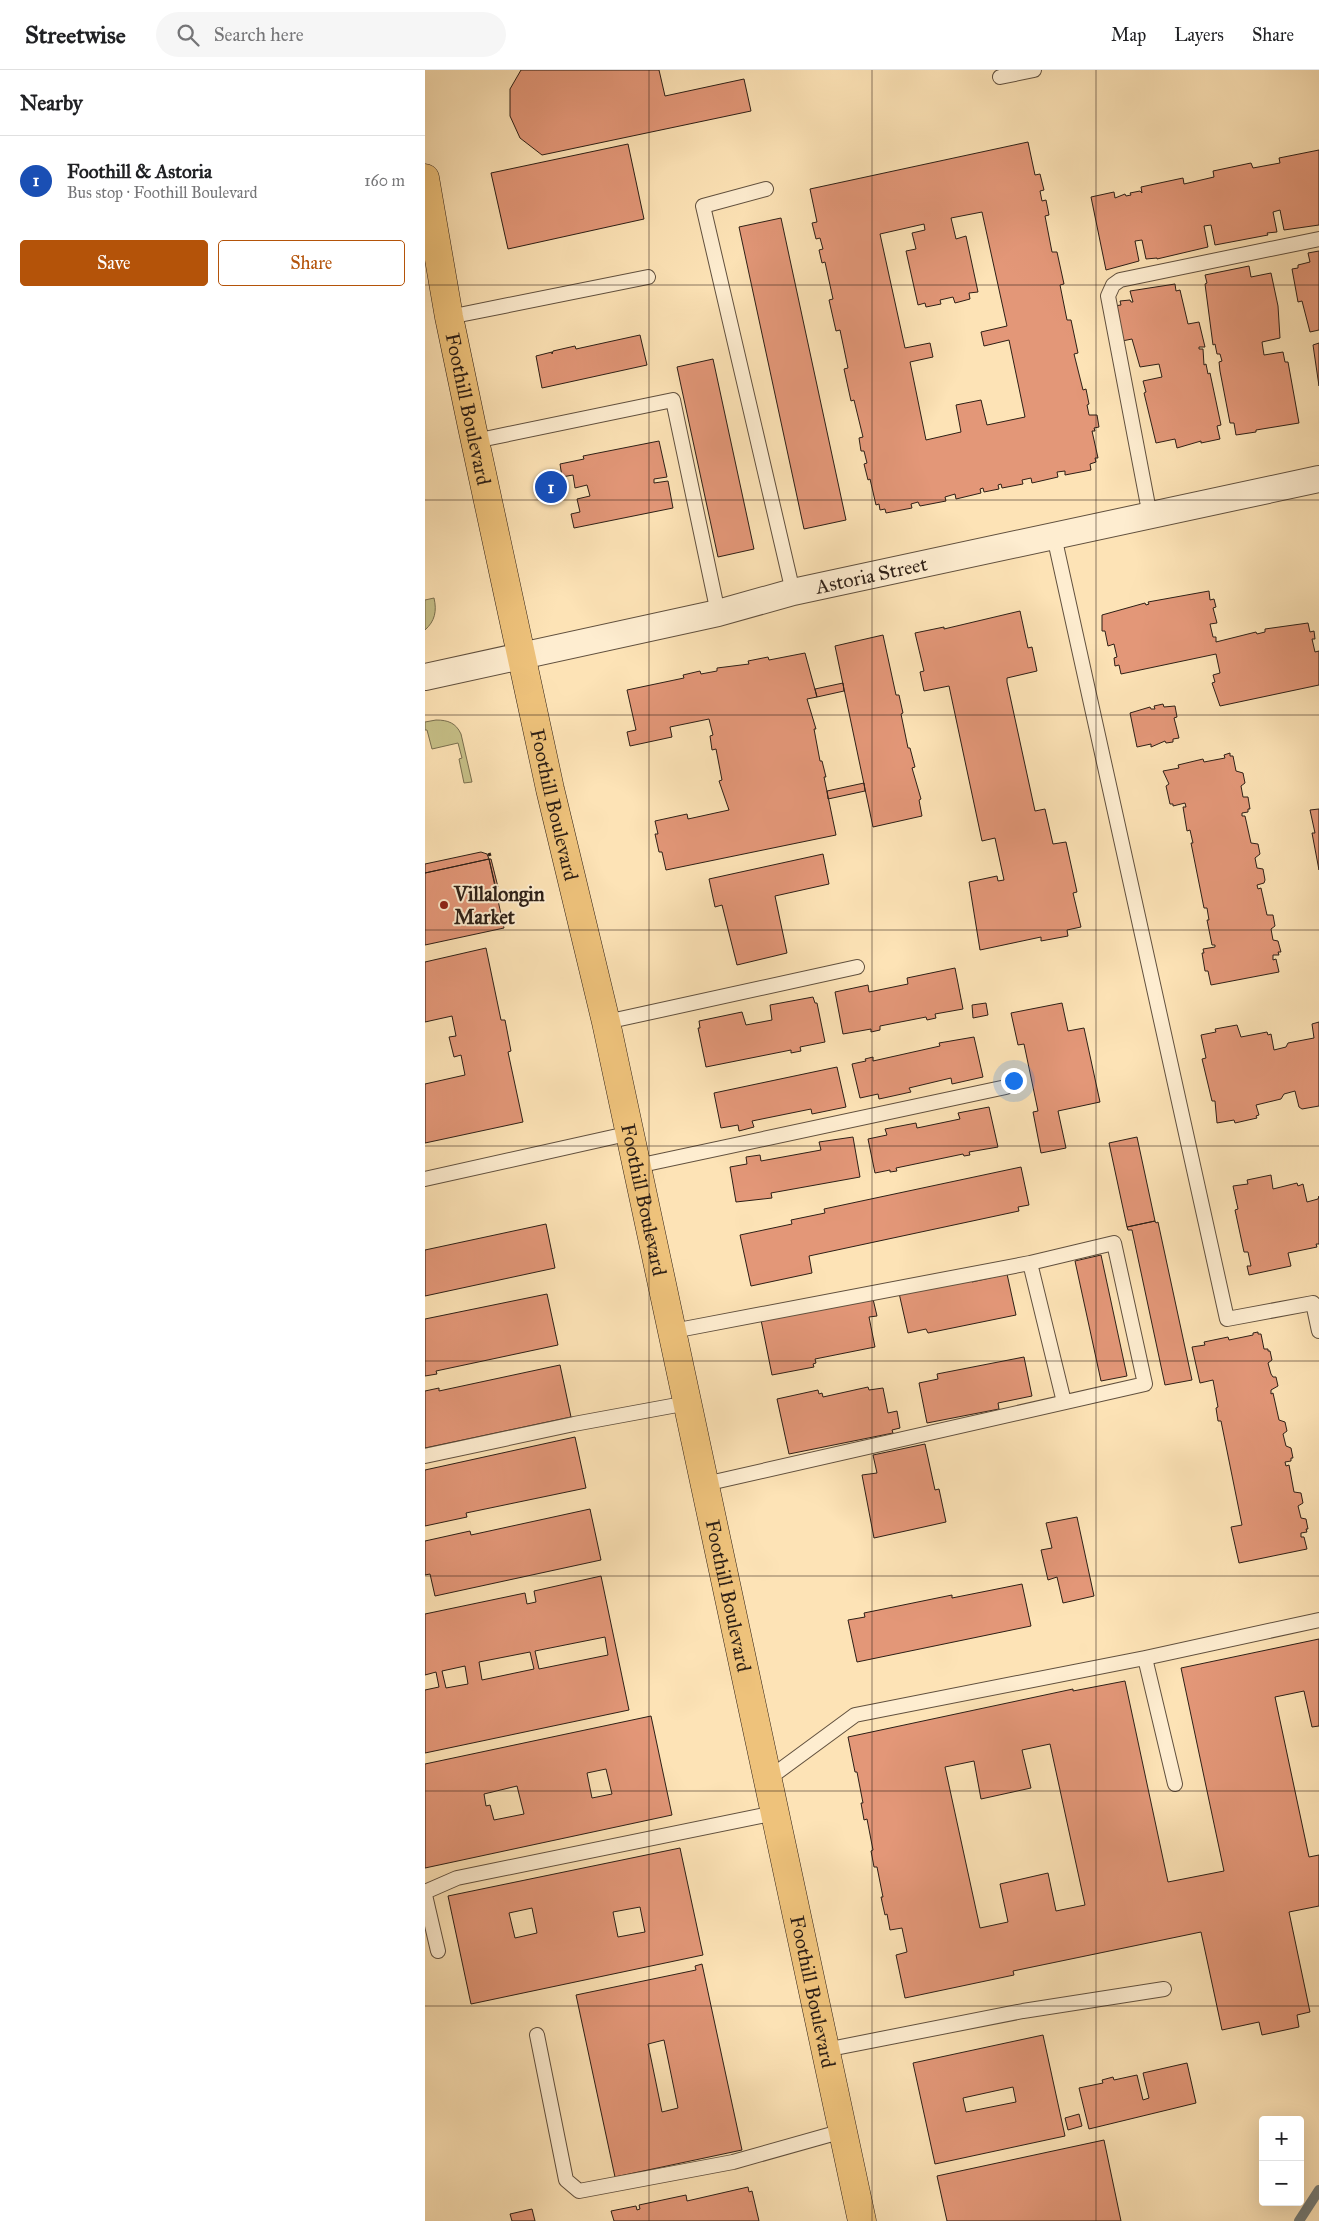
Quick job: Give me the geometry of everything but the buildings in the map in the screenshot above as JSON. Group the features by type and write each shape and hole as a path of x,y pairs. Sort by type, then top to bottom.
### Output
{"main road":[{"name":"Foothill Boulevard","path":"425,178 449,316 475,441 554,808 631,1133 862,2221"}],"street":[{"name":"Astoria Street","path":"425,677 718,614 793,592 1319,479"}],"lane":[{"path":"1000,77 1034,70"},
{"path":"766,188 703,206 793,592"},
{"path":"1150,516 1108,296 1113,286 1120,280 1319,239"},
{"path":"449,316 648,277"},
{"path":"475,441 673,400 718,614"},
{"path":"1054,536 1227,1319 1313,1303 1319,1331"},
{"path":"606,1022 857,967"},
{"path":"637,1166 1006,1087"},
{"path":"425,1179 631,1133"},
{"path":"673,1331 1030,1263 1114,1243 1145,1384 705,1484"},
{"path":"1030,1263 1064,1402"},
{"path":"425,1456 574,1424 688,1403"},
{"path":"768,1779 855,1715 1145,1658 1319,1620"},
{"path":"1145,1658 1175,1784"},
{"path":"438,1951 425,1894 457,1878 775,1813"},
{"path":"825,2050 1023,2011 1164,1989"},
{"path":"537,2035 566,2180 579,2191 733,2162 843,2131"}],"shaded area":[{"path":"434,598 434,616 425,630 425,600"},
{"path":"436,720 451,723 459,730 472,782 464,783 459,759 462,758 458,743 432,749 427,730 425,730 425,722"}],"waterway":[{"path":"1299,2221 1319,2190"}],"place":[{"name":"Foothill & Astoria","path":"551,487"},
{"name":"Villalongin Market","path":"444,905"}]}
